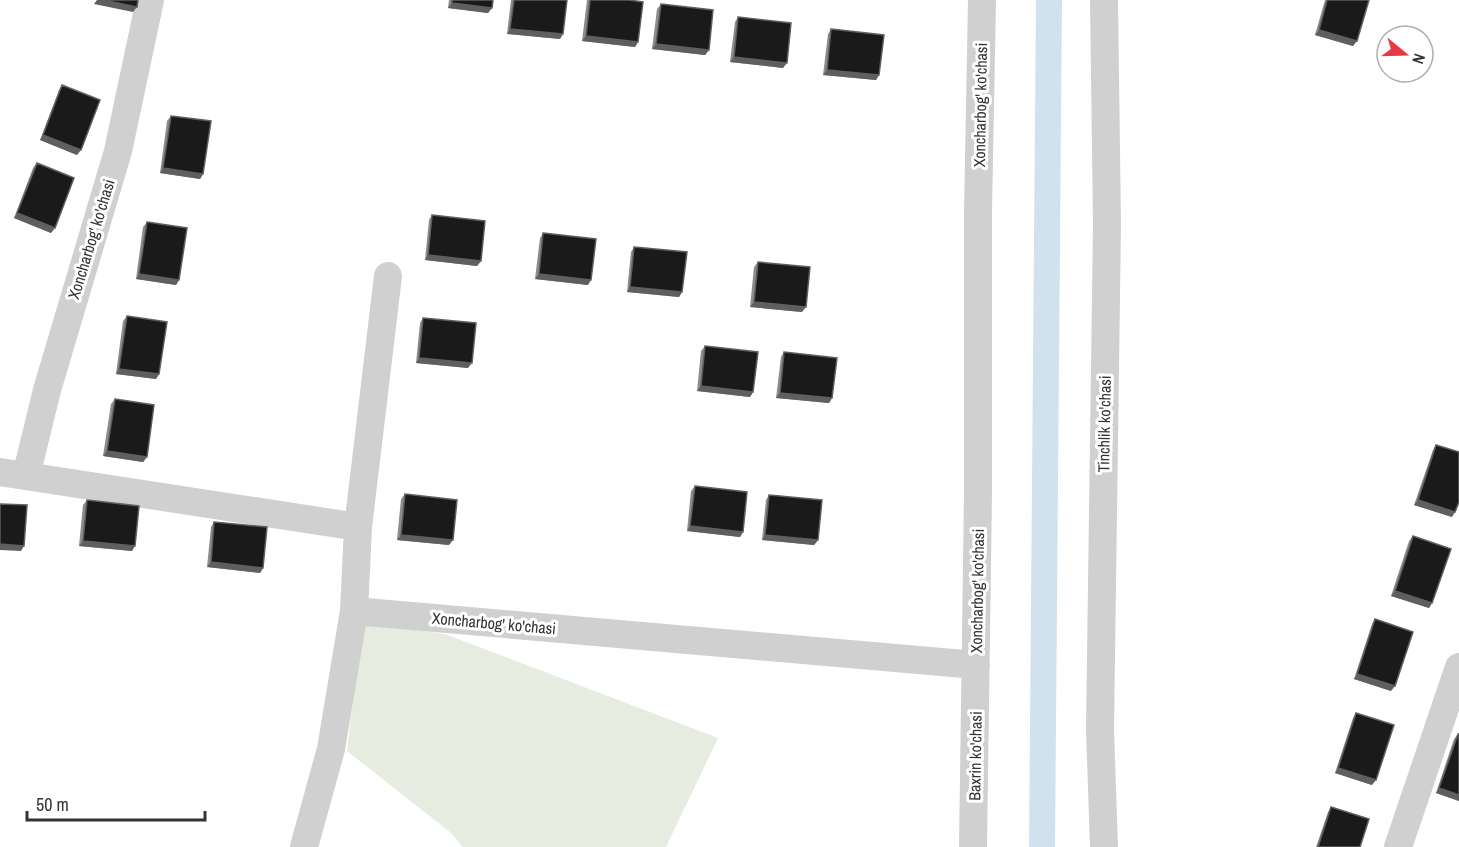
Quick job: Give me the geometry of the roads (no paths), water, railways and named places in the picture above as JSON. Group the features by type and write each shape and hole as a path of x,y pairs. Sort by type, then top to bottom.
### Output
{"street":[{"name":"Xoncharbog' ko'chasi","path":"150,0 118,151 47,390 13,474 358,526"},
{"name":"Xoncharbog' ko'chasi","path":"354,611 976,665 978,212 982,0"},
{"name":"Tinchlik ko'chasi","path":"1104,0 1107,224 1100,729 1104,847"},
{"path":"304,847 331,749 354,611 358,526 388,276"},
{"name":"Baxrin ko'chasi","path":"974,847 976,665"},
{"path":"1398,847 1459,667"}],"waterway":[{"path":"1042,847 1049,0"}]}
